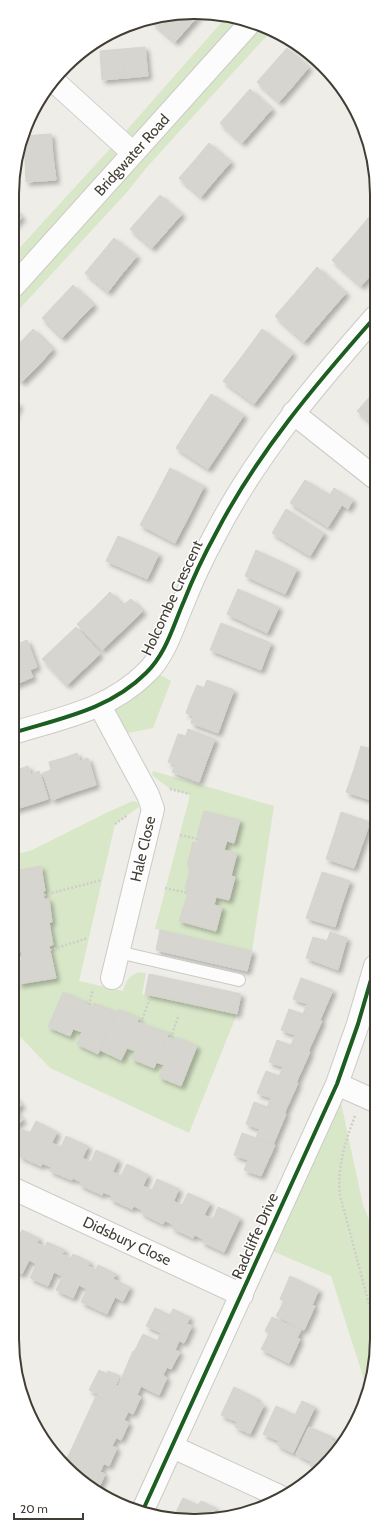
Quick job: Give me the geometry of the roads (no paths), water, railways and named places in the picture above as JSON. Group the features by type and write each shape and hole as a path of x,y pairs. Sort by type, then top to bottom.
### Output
{"street":[{"name":"Bridgwater Road","path":"19,280 247,27"},
{"path":"58,85 133,154"},
{"name":"Holcombe Crescent","path":"19,731 100,706 120,694 140,679 160,656 216,533 263,455 293,413 370,324"},
{"path":"293,413 370,474"},
{"name":"Hale Close","path":"100,706 148,794 153,809 118,952 103,981"},
{"name":"Radcliffe Drive","path":"145,1507 337,1084 358,1024 370,983"},
{"path":"337,1084 370,1099"},
{"name":"Didsbury Close","path":"19,1191 242,1295"},
{"path":"173,1447 275,1494"}],"lane":[{"path":"118,952 239,980"}]}
